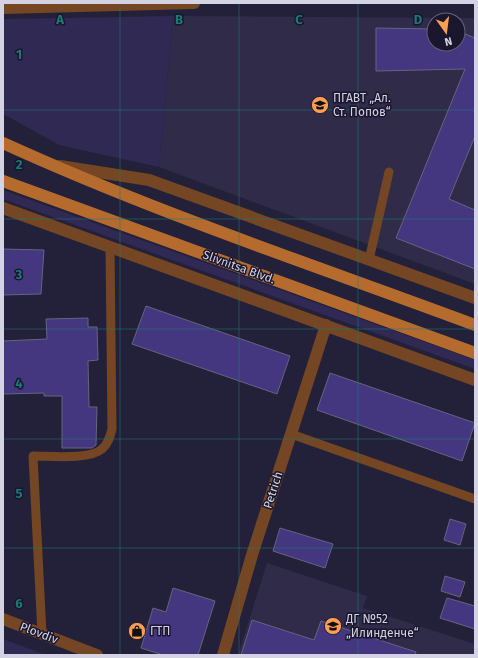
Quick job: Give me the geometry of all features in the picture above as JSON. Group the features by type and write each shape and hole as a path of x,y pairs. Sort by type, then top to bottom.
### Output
{"main road":[{"path":"3,143 51,165 176,216 475,325"},
{"name":"Slivnitsa Blvd.","path":"3,181 475,353"}],"street":[{"path":"3,8 194,3"},
{"path":"51,165 149,180 475,298"},
{"name":"Slivnitsa Blvd.","path":"3,208 475,380"},
{"name":"Petrich","path":"223,655 252,555 326,326"},
{"name":"Plovdiv","path":"3,619 97,655"}],"lane":[{"path":"369,260 389,172"},
{"path":"42,634 33,456 91,455 102,449 109,441 112,429 110,247"},
{"path":"291,434 475,499"}],"shaded area":[{"name":"ПГАВТ „Ал. Ст. Попов“","path":"173,16 426,18 426,52 466,52 466,18 475,18 475,284 159,167"},
{"path":"173,16 159,167 59,145 3,114 3,19"},
{"path":"3,190 475,360 475,369 3,199"},
{"name":"ДГ №52 „Илинденче“","path":"267,563 367,596 363,608 475,644 475,655 238,655"},
{"path":"3,639 46,655 3,655"}],"building":[{"path":"376,28 426,29 426,52 466,52 466,34 475,38 475,136 449,199 475,210 475,269 396,238 465,69 376,71"},
{"path":"3,249 44,250 41,294 3,295"},
{"path":"146,306 290,356 277,394 132,344"},
{"path":"88,318 88,327 97,327 98,360 88,361 89,407 97,407 96,445 92,448 62,448 62,396 44,396 44,393 3,394 3,341 47,339 46,319"},
{"path":"330,373 475,423 462,461 317,410"},
{"path":"450,519 466,524 460,545 444,540"},
{"path":"280,528 333,544 325,568 273,551"},
{"path":"445,576 465,582 460,597 441,591"},
{"path":"173,588 215,601 198,655 163,655 141,648 153,608 166,612"},
{"path":"447,598 475,606 475,629 440,618"},
{"path":"252,620 314,640 321,621 416,652 415,655 241,655"}],"place":[{"name":"ПГАВТ „Ал. Ст. Попов“","path":"320,105"},
{"name":"ДГ №52 „Илинденче“","path":"333,626"},
{"name":"ГТП","path":"137,631"}]}
